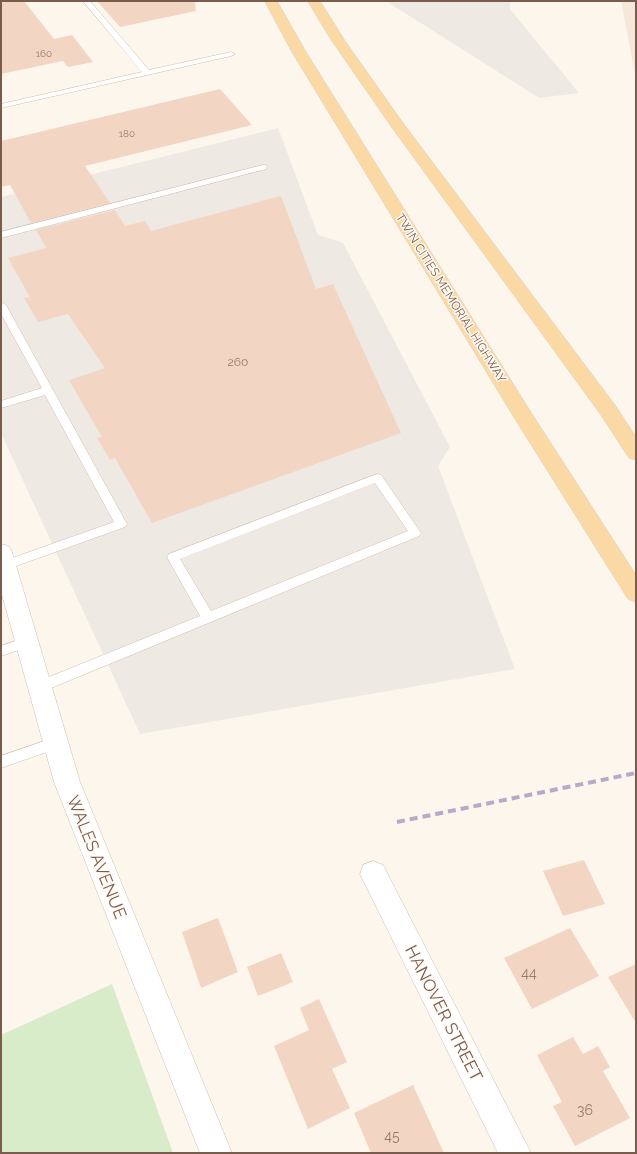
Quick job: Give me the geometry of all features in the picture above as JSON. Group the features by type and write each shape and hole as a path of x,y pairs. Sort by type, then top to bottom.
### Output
{"main road":[{"name":"TWIN CITIES MEMORIAL HIGHWAY","path":"271,1 299,52 500,378 636,593"},
{"path":"314,1 339,42 398,126 608,410 636,453"}],"street":[{"name":"WALES AVENUE","path":"3,559 67,782 216,1153"},
{"name":"HANOVER STREET","path":"373,874 515,1153"}],"lane":[{"path":"86,1 147,73"},
{"path":"1,106 231,54"},
{"path":"1,235 263,167"},
{"path":"1,305 121,524 3,559"},
{"path":"1,405 48,390"},
{"path":"39,687 365,554 415,533 377,478 173,557 208,618"},
{"path":"1,652 27,642"},
{"path":"1,762 56,744"}],"shaded area":[{"path":"386,1 510,1 510,9 579,93 539,98"},
{"path":"621,1 636,1 636,80"},
{"path":"278,128 318,235 343,243 450,447 438,466 515,669 140,734 1,433 1,197"}],"green space":[{"path":"112,984 173,1153 1,1153 1,1035"}],"building":[{"path":"1,1 24,1 54,39 72,35 93,62 68,67 63,61 1,74"},
{"path":"97,1 195,1 196,11 120,27"},
{"path":"220,89 252,125 85,166 110,203 31,223 10,185 1,187 1,141"},
{"path":"281,196 316,289 333,284 401,433 152,523 115,458 110,460 97,438 102,437 69,380 105,368 68,314 38,322 24,298 30,297 8,258 46,248 36,230 115,210 125,226 145,221 151,231"},
{"path":"584,860 605,904 563,916 543,871"},
{"path":"218,918 238,972 201,988 182,932"},
{"path":"570,928 599,976 532,1009 504,958"},
{"path":"281,953 293,982 258,996 247,967"},
{"path":"636,964 636,1023 608,977"},
{"path":"319,999 347,1062 332,1069 350,1108 308,1129 274,1046 309,1030 300,1008"},
{"path":"573,1037 583,1054 598,1046 610,1067 603,1071 630,1118 575,1146 553,1106 562,1102 537,1055"},
{"path":"413,1085 444,1153 371,1153 354,1113"}],"railway":[{"path":"397,822 636,773"}]}
